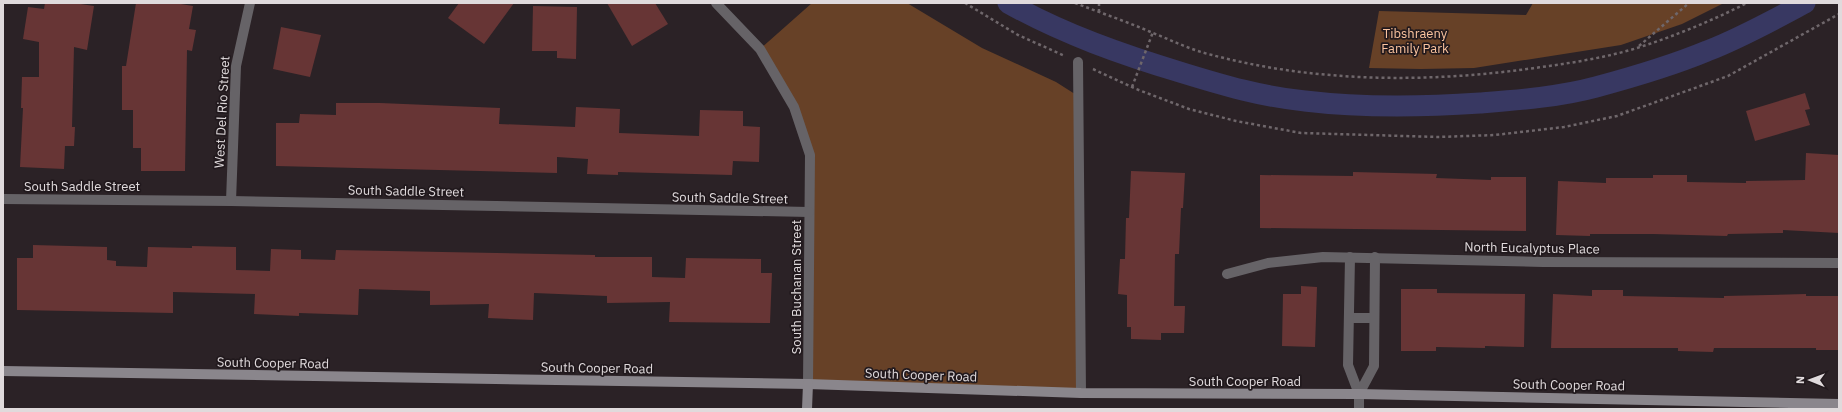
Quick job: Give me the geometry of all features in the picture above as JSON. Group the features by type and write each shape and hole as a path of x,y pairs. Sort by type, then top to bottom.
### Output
{"main road":[{"name":"South Cooper Road","path":"3,371 808,384 1080,393 1359,394 1839,404"},
{"path":"807,409 808,384"}],"street":[{"name":"West Del Rio Street","path":"231,201 236,66 250,3"},
{"name":"South Buchanan Street","path":"716,3 760,49 794,107 810,155 808,384"},
{"path":"1078,62 1080,393"},
{"name":"South Saddle Street","path":"3,199 231,201 809,212"},
{"name":"North Eucalyptus Place","path":"1227,274 1268,263 1323,257 1543,262 1839,263"},
{"path":"1350,257 1348,365 1359,394 1359,409"},
{"path":"1359,394 1374,366 1375,257"},
{"path":"1349,318 1374,318"}],"path":[{"path":"965,3 1018,35 1132,87 1189,109 1236,121 1301,133 1438,137 1495,135 1564,127 1616,116 1728,76 1839,14"},
{"path":"1075,3 1153,32 1187,48 1262,66 1349,77 1378,78 1436,78 1483,75 1596,58 1637,48 1710,21 1747,3"},
{"path":"1099,12 1100,3"},
{"path":"1637,48 1689,3"},
{"path":"1132,87 1153,32"}],"green space":[{"path":"812,3 907,3 982,48 1056,82 1078,96 1081,393 808,384 810,155 794,107 760,49"},
{"name":"Tibshraeny Family Park","path":"1533,3 1724,3 1682,24 1621,45 1474,68 1369,68 1379,11 1526,15"}],"building":[{"path":"45,3 74,3 94,6 87,50 74,47 72,127 75,127 74,146 65,146 64,169 20,167 23,108 21,108 22,77 39,77 39,42 23,39 28,7 44,9"},
{"path":"136,3 175,3 193,6 189,29 196,30 192,51 187,50 185,171 141,171 141,148 133,148 133,110 122,110 122,66 126,66"},
{"path":"459,3 514,3 484,44 448,18"},
{"path":"607,3 655,3 668,24 632,46"},
{"path":"533,6 577,7 576,59 557,58 557,51 532,51"},
{"path":"281,27 321,35 310,77 273,69"},
{"path":"1805,93 1810,109 1805,110 1810,125 1755,141 1746,111"},
{"path":"336,103 380,103 500,108 499,124 575,127 576,107 620,109 619,133 699,136 700,110 743,111 743,126 760,127 759,162 733,161 732,175 618,172 618,175 587,174 588,159 557,157 557,173 276,166 276,123 299,123 300,114 336,115"},
{"path":"1806,153 1839,155 1839,233 1783,230 1783,233 1728,234 1727,236 1653,234 1590,234 1590,236 1556,235 1558,181 1606,183 1606,178 1653,178 1653,175 1687,175 1687,182 1746,183 1746,181 1805,180"},
{"path":"1131,171 1185,173 1183,208 1181,208 1179,254 1175,254 1174,306 1185,306 1184,333 1161,333 1161,340 1131,339 1131,327 1127,327 1127,295 1118,294 1120,259 1125,259 1126,218 1129,218"},
{"path":"1353,172 1437,174 1436,178 1491,180 1491,177 1526,177 1526,231 1260,228 1260,175 1353,176"},
{"path":"33,245 107,247 107,260 116,261 116,266 147,267 148,247 236,247 236,270 270,271 271,249 301,250 301,259 335,260 336,250 595,255 595,257 652,257 652,277 685,278 686,258 761,259 761,273 772,273 770,323 669,322 670,302 607,303 607,296 534,293 533,320 488,318 489,304 430,305 430,291 359,289 358,315 299,313 299,316 254,314 255,294 173,292 173,313 17,310 17,258 33,258"},
{"path":"1301,286 1317,287 1315,347 1282,346 1283,294 1301,294"},
{"path":"1401,289 1437,289 1437,293 1525,294 1524,347 1436,347 1436,351 1401,351"},
{"path":"1592,290 1623,290 1623,296 1724,298 1724,296 1806,294 1806,296 1839,296 1839,350 1816,350 1816,348 1714,348 1713,352 1678,351 1678,348 1551,348 1553,294 1592,296"}],"waterway":[{"path":"1008,3 1050,24 1094,43 1161,66 1228,86 1258,94 1289,99 1349,105 1392,106 1509,101 1553,96 1596,87 1680,62 1720,46 1745,35 1805,3"}]}
